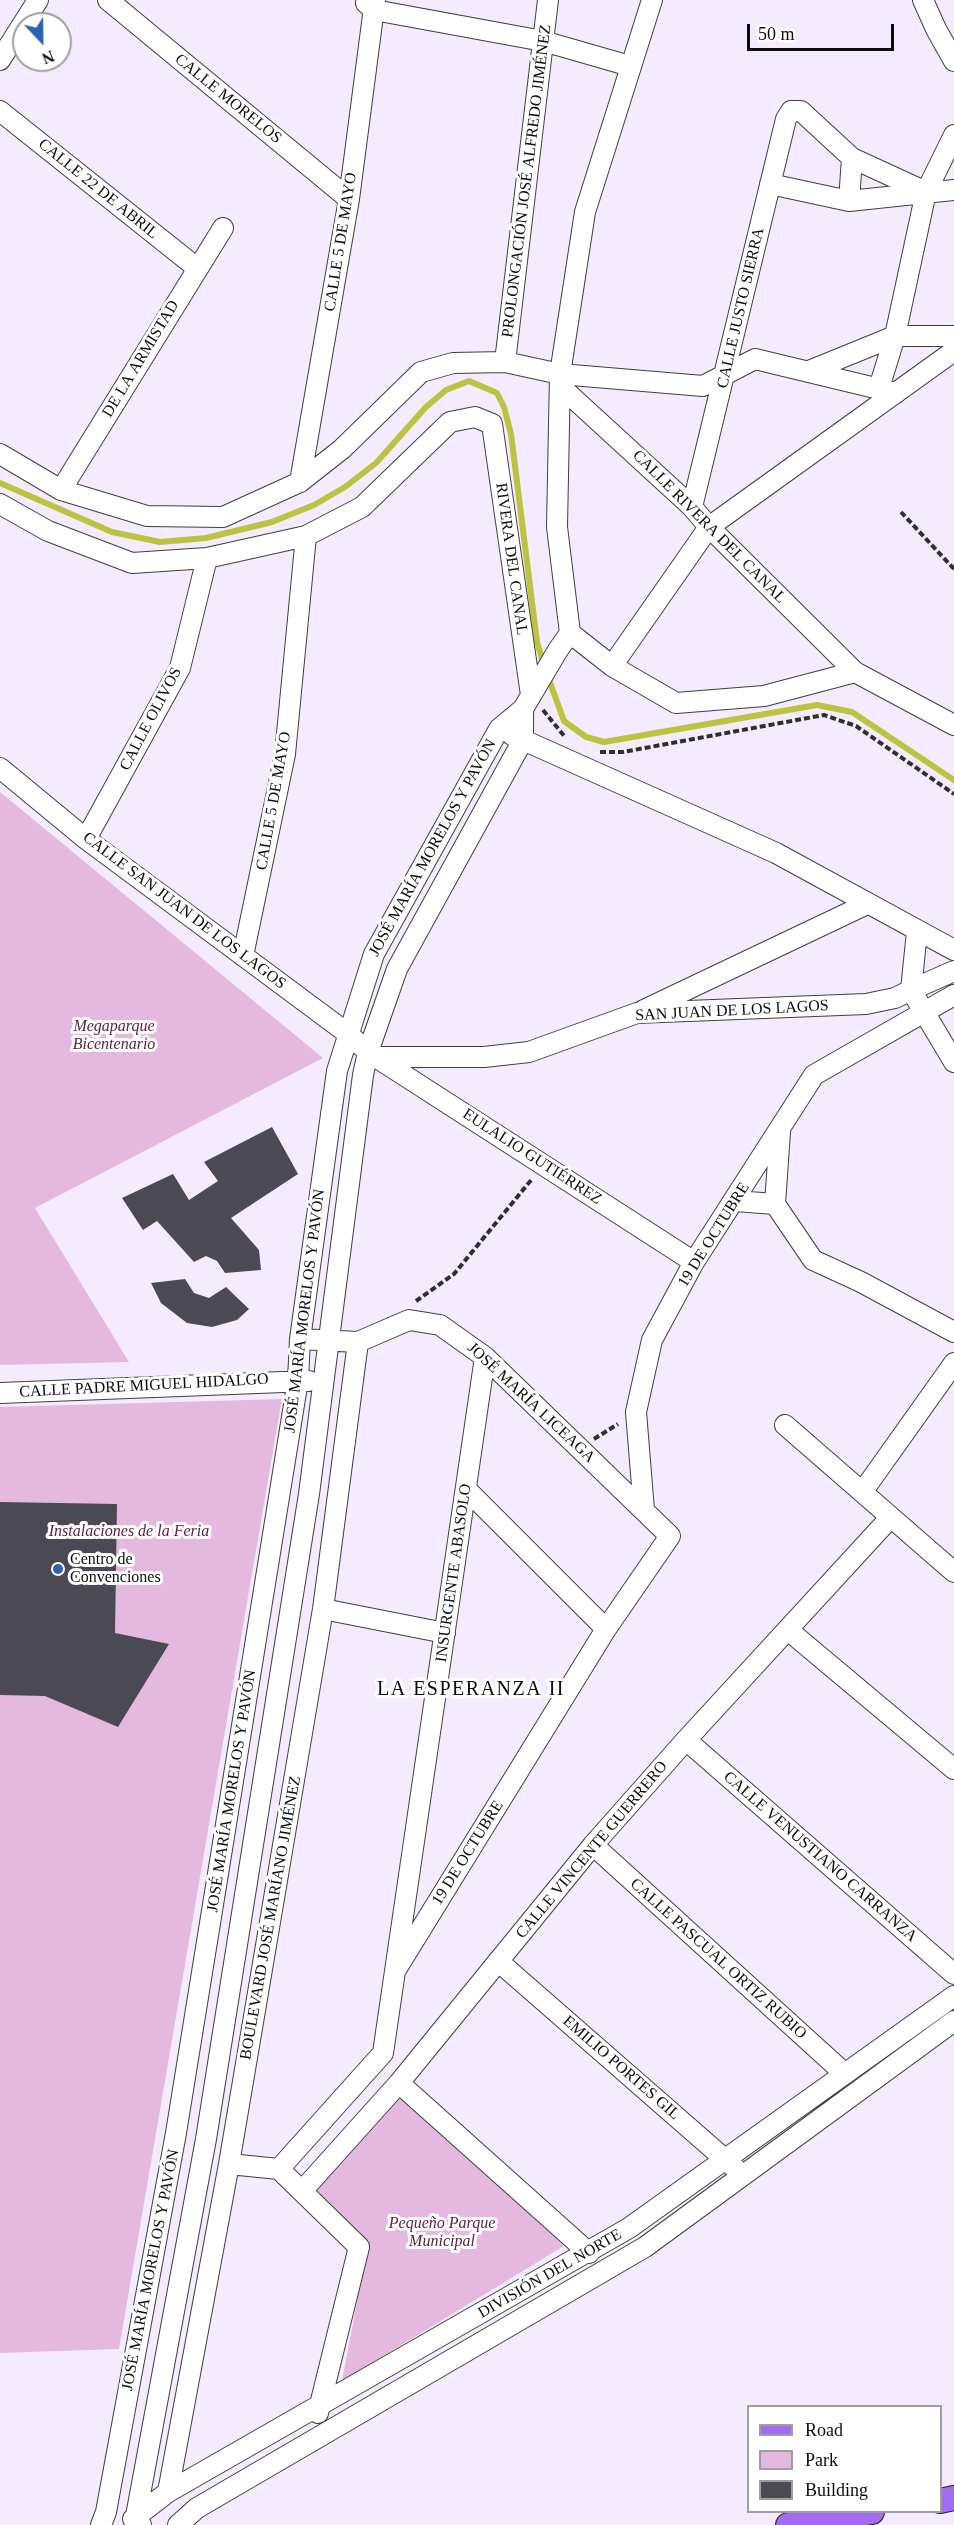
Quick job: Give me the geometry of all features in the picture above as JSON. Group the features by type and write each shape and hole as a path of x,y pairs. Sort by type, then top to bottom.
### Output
{"main road":[{"path":"788,2525 860,2513"}],"street":[{"path":"0,60 38,0"},
{"name":"CALLE MORELOS","path":"108,0 349,199"},
{"name":"PROLONGACIÓN JOSÉ ALFREDO JIMÉNEZ","path":"505,362 548,0"},
{"path":"529,698 570,633 557,527 560,380 585,212 652,0"},
{"path":"923,0 936,30 954,61"},
{"path":"370,3 543,41 630,66"},
{"name":"CALLE 5 DE MAYO","path":"300,482 349,199 370,3"},
{"name":"CALLE 22 DE ABRIL","path":"0,111 196,268"},
{"name":"CALLE JUSTO SIERRA","path":"692,507 786,119 790,111 801,111 852,158"},
{"path":"887,391 895,336 926,192 954,135"},
{"path":"849,201 852,158 926,192"},
{"path":"770,184 849,201 954,190"},
{"name":"DE LA ARMISTAD","path":"61,490 196,268 223,228"},
{"path":"809,370 895,336 954,336"},
{"path":"612,666 709,527 887,391 954,351"},
{"path":"0,454 61,490 147,516 223,518 300,482 342,449 422,372 453,363 505,362 560,380 704,386 755,359 809,370 887,391"},
{"name":"CALLE RIVERA DEL CANAL","path":"560,380 692,507 709,527 855,672 954,725"},
{"name":"RIVERA DEL CANAL","path":"306,536 362,507 450,422 475,417 492,424 529,698"},
{"path":"0,504 48,531 132,562 207,558 306,536"},
{"name":"CALLE 5 DE MAYO","path":"243,956 285,754 306,536"},
{"name":"CALLE OLIVOS","path":"86,839 180,668 207,558"},
{"path":"570,633 612,666 676,703 764,696 855,672"},
{"name":"JOSÉ MARÍA MORELOS Y PAVÓN","path":"101,2525 108,2500 176,2133 298,1380 300,1339 337,1071 347,1033 374,954 499,729 529,698"},
{"name":"JOSÉ MARÍA MORELOS Y PAVÓN","path":"135,2522 206,2139 308,1506 363,1075 372,1054 397,969 523,740 529,698"},
{"path":"499,729 776,853 954,950"},
{"name":"CALLE SAN JUAN DE LOS LAGOS","path":"0,768 86,839 372,1054"},
{"path":"637,1013 867,904"},
{"path":"917,931 911,990 914,1017 954,1062"},
{"name":"SAN JUAN DE LOS LAGOS","path":"372,1054 484,1057 529,1052 637,1013 866,1004 895,998 954,971"},
{"name":"19 DE OCTUBRE","path":"644,1510 636,1412 652,1340 694,1262 814,1075 954,995"},
{"name":"EULALIO GUTIÉRREZ","path":"372,1054 694,1262"},
{"path":"780,1129 775,1204 813,1260 861,1282 954,1332"},
{"path":"735,1201 775,1204"},
{"name":"JOSÉ MARÍA LICEAGA","path":"300,1339 358,1342 409,1320 440,1325 485,1357 670,1536"},
{"name":"BOULEVARD JOSÉ MARÍANO JIMÉNEZ","path":"168,2492 229,2164 323,1609 358,1342"},
{"name":"INSURGENTE ABASOLO","path":"397,1968 485,1357"},
{"path":"863,1491 954,1363"},
{"name":"CALLE PADRE MIGUEL HIDALGO","path":"0,1393 298,1380 323,1382"},
{"path":"785,1425 954,1572"},
{"path":"466,1489 606,1629"},
{"name":"CALLE VINCENTE GUERRERO","path":"302,2191 399,2083 593,1845 890,1518"},
{"name":"19 DE OCTUBRE","path":"279,2169 383,2053 397,1968 606,1629 670,1536"},
{"path":"323,1609 445,1633"},
{"path":"788,1630 954,1769"},
{"name":"CALLE VENUSTIANO CARRANZA","path":"686,1740 954,1974"},
{"name":"CALLE PASCUAL ORTIZ RUBIO","path":"593,1845 844,2073"},
{"name":"EMILIO PORTES GIL","path":"498,1961 744,2175"},
{"name":"DIVISIÓN DEL NORTE","path":"135,2522 168,2492 589,2253 629,2228 954,1996"},
{"name":"DIVISIÓN DEL NORTE","path":"178,2525 197,2508 645,2247 954,2021"},
{"path":"399,2083 589,2253"},
{"path":"229,2164 279,2169 359,2247 318,2406 317,2438"}],"path":[{"path":"901,512 954,569"},
{"path":"529,698 571,741"},
{"path":"595,752 623,752 824,715 856,726 954,794"},
{"path":"416,1301 454,1274 543,1164"},
{"path":"580,1448 636,1412"}],"green space":[{"name":"Megaparque Bicentenario","path":"0,792 323,1058 35,1208 129,1362 0,1365"},
{"name":"Instalaciones de la Feria","path":"282,1399 119,2349 0,2353 0,1407"},
{"name":"Pequeño Parque Municipal","path":"400,2094 564,2246 342,2381 368,2244 314,2188"}],"building":[{"path":"272,1127 298,1174 231,1218 259,1250 261,1270 225,1273 217,1261 206,1256 194,1262 157,1221 143,1230 122,1198 173,1174 189,1200 218,1181 204,1162"},
{"path":"185,1279 194,1293 209,1298 226,1287 249,1309 237,1320 212,1327 187,1323 161,1303 151,1283"},
{"name":"Centro de Convenciones","path":"0,1502 117,1504 115,1633 169,1644 118,1727 45,1696 0,1695"}],"waterway":[{"path":"0,483 112,532 160,542 206,538 272,522 314,505 345,487 376,463 426,407 446,390 469,381 497,393 504,407 511,434 537,642 544,665"},
{"path":"548,677 564,721 586,737 604,742 817,705 852,712 954,780"}],"place":[{"name":"Centro de Convenciones","path":"58,1569"}],"district":[{"name":"LA ESPERANZA II","path":"471,1690"}]}
